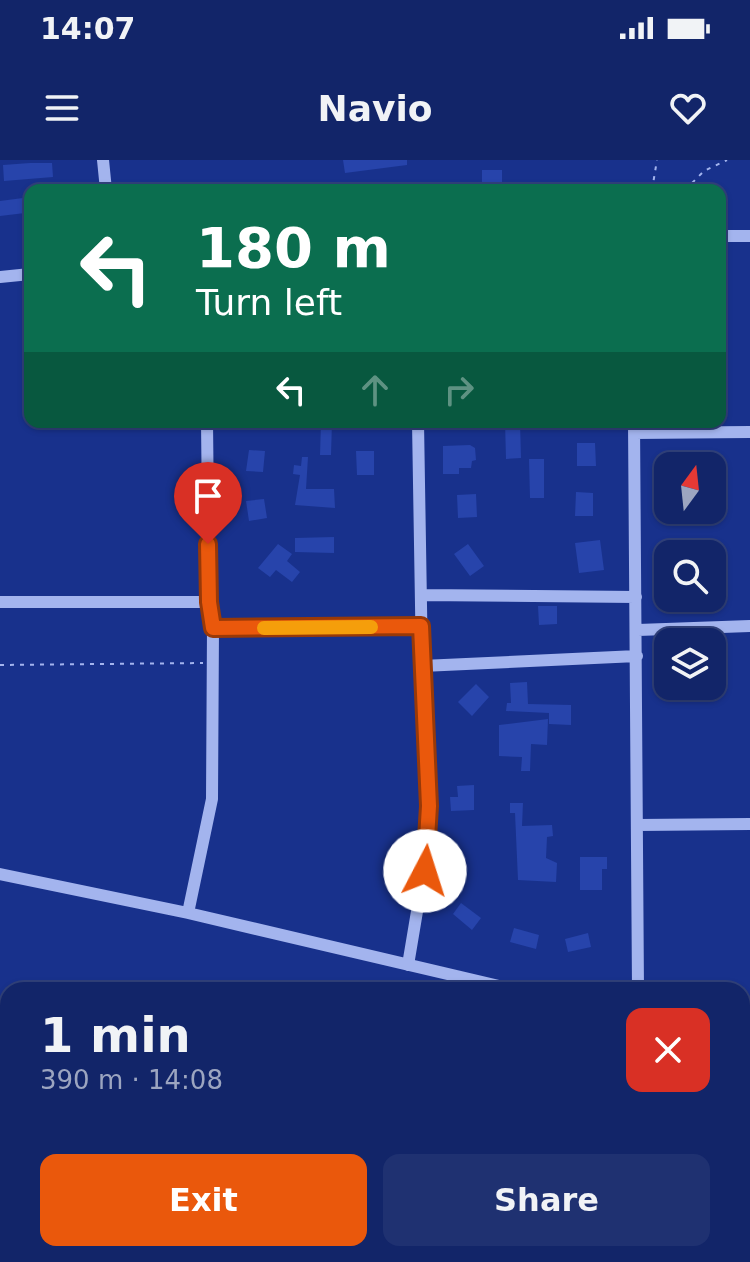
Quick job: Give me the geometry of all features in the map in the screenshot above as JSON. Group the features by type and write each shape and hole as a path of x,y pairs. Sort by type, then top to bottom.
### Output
{"street":[{"path":"103,160 105,184"},
{"path":"726,236 750,236"},
{"path":"0,277 24,275"},
{"path":"188,913 212,799 213,628 209,602 207,428"},
{"path":"408,965 428,846 418,428"},
{"path":"638,982 638,630 634,428 750,432"},
{"path":"421,595 636,597"},
{"path":"0,602 209,602"},
{"path":"213,628 421,626"},
{"path":"638,630 750,626"},
{"path":"422,666 637,656"},
{"path":"638,825 750,824"},
{"path":"0,874 188,913 481,982"}],"path":[{"path":"653,184 657,160"},
{"path":"691,184 704,171 727,160"},
{"path":"0,665 211,663"}],"building":[{"path":"343,160 407,160 407,165 345,173"},
{"path":"52,163 53,177 4,181 3,165"},
{"path":"482,170 502,170 502,184 482,184"},
{"path":"23,198 24,213 0,216 0,201"},
{"path":"321,428 332,428 331,455 320,455"},
{"path":"505,428 520,428 521,458 506,459"},
{"path":"577,443 595,443 596,466 577,466"},
{"path":"470,445 475,448 476,460 472,461 471,468 459,468 459,474 443,474 443,446"},
{"path":"249,450 265,451 263,472 246,471"},
{"path":"356,451 374,451 374,475 357,475"},
{"path":"302,457 308,457 306,489 334,489 335,508 295,505 300,475 293,474 294,465 301,466"},
{"path":"529,459 544,459 544,498 530,498"},
{"path":"576,492 593,493 593,516 575,516"},
{"path":"476,494 477,517 458,518 457,495"},
{"path":"264,499 267,518 249,521 246,501"},
{"path":"334,537 334,553 295,552 295,538"},
{"path":"600,540 604,570 579,573 575,543"},
{"path":"278,544 292,554 287,561 300,572 292,582 276,570 270,577 258,568"},
{"path":"468,544 484,566 470,576 454,554"},
{"path":"538,606 557,606 557,624 539,625"},
{"path":"527,682 528,704 571,705 571,725 549,724 549,713 506,711 507,703 511,703 510,683"},
{"path":"476,684 489,697 472,716 458,702"},
{"path":"548,719 547,745 531,744 530,771 521,771 522,757 499,756 499,725"},
{"path":"474,785 474,810 451,811 450,797 458,797 457,786"},
{"path":"510,803 523,803 522,826 552,825 553,836 547,837 546,858 557,863 556,882 518,880 515,813 510,813"},
{"path":"580,857 607,857 607,869 602,869 602,890 580,890"},
{"path":"461,903 481,918 472,930 453,914"},
{"path":"514,928 539,935 536,949 510,942"},
{"path":"588,933 591,947 568,952 565,939"}],"slow traffic":[{"path":"264,628 371,627"}],"route":[{"path":"208,544 209,602 213,628 421,626 429,806 425,871"}]}
